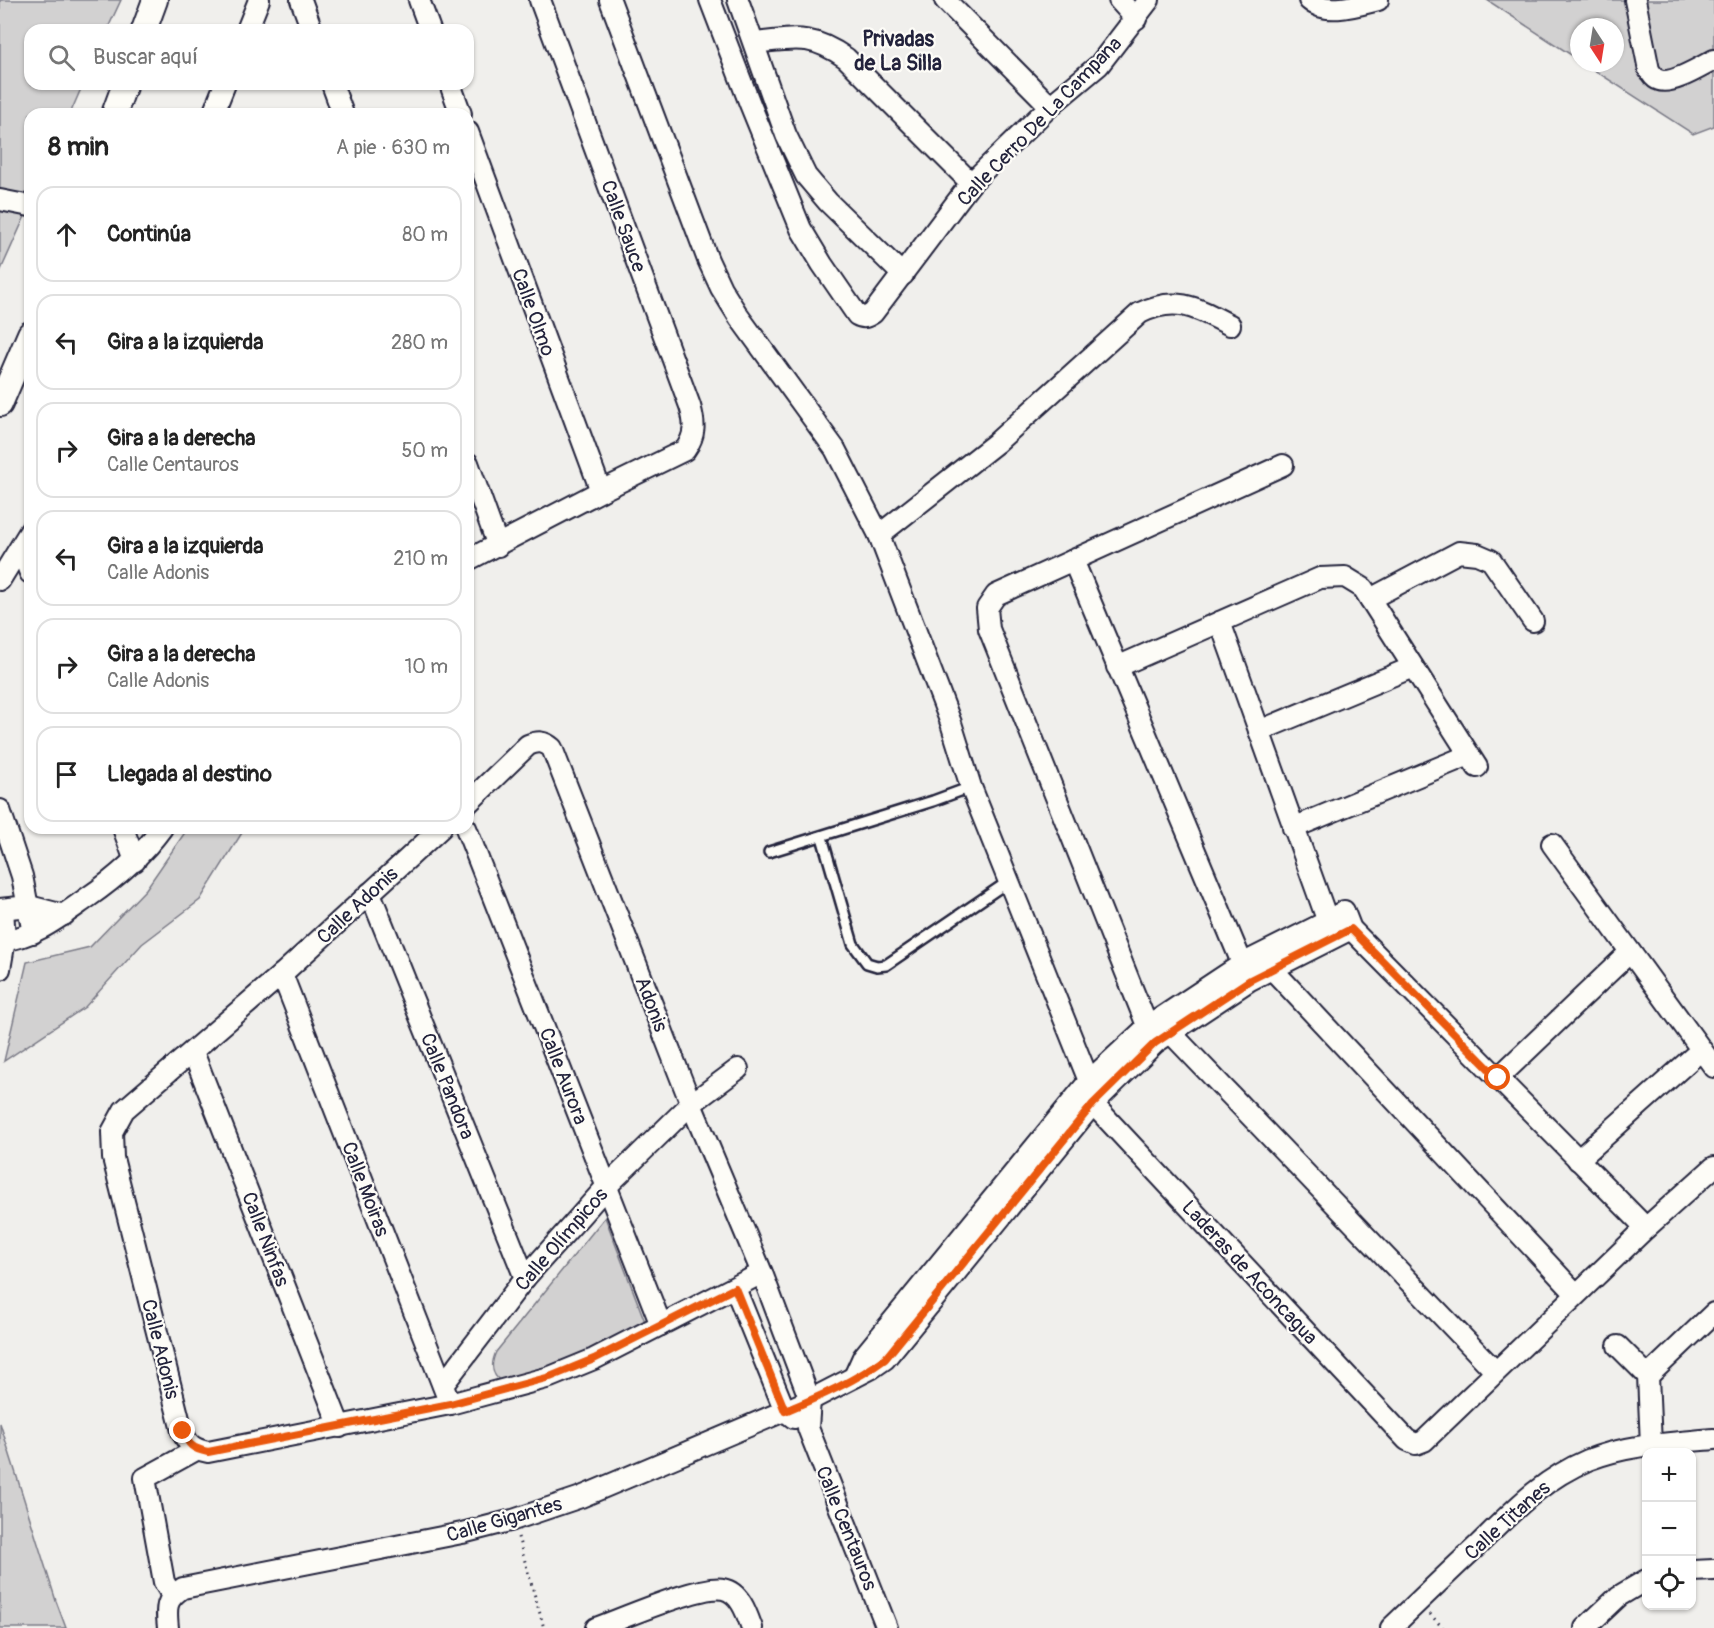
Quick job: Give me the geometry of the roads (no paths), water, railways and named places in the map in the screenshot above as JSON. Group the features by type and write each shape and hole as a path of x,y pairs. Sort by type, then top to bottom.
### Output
{"street":[{"path":"146,24 155,0"},
{"path":"249,24 259,0"},
{"path":"302,0 310,24"},
{"path":"419,0 428,24"},
{"path":"610,0 708,260 721,288 739,317 835,449 879,535 951,723 971,787 1089,1081 1093,1104"},
{"name":"Calle Cerro De La Campana","path":"710,0 801,229 822,264 857,315 862,318 873,313 971,183 1050,106 1099,64 1149,0"},
{"path":"738,0 786,135 806,176 828,202 903,275"},
{"path":"945,0 1050,106"},
{"path":"1119,0 1136,19"},
{"path":"1309,0 1318,6 1334,9 1378,0"},
{"path":"1635,0 1649,70 1659,81 1674,79 1714,60"},
{"name":"Calle Sauce","path":"541,1 690,406 695,427 690,444 685,450 601,491"},
{"path":"754,43 806,39 830,47 846,58 971,183"},
{"path":"116,108 123,90"},
{"path":"216,108 223,90"},
{"path":"334,90 341,108"},
{"path":"452,90 459,108"},
{"name":"Calle Olmo","path":"474,148 601,491"},
{"path":"0,200 24,205"},
{"path":"879,535 996,443 1140,313 1151,308 1184,304 1230,325"},
{"path":"0,404 24,348"},
{"path":"1283,465 996,595 987,608 989,628 1157,1034 1495,1371 1714,1167"},
{"path":"474,480 498,546"},
{"path":"474,557 601,491"},
{"path":"0,580 24,541"},
{"path":"1370,599 1459,552 1477,554 1491,560 1533,621"},
{"path":"1073,560 1246,972"},
{"path":"1117,667 1320,578 1345,577 1363,588 1473,761 1293,828"},
{"path":"1220,622 1293,828 1337,930 1498,1078 1646,1228"},
{"path":"1258,731 1413,667"},
{"name":"Adonis","path":"474,796 528,745 539,741 552,748 691,1104 762,1273"},
{"path":"0,810 29,906 33,933"},
{"path":"125,834 135,861"},
{"path":"2,940 33,933 64,915 135,861 157,834"},
{"name":"Calle Adonis","path":"196,1450 188,1443 177,1409 113,1158 112,1132 124,1110 282,975 434,834"},
{"name":"Calle Aurora","path":"468,834 661,1324"},
{"path":"1552,844 1714,1067"},
{"name":"Calle Pandora","path":"370,893 525,1278"},
{"path":"0,969 2,909 29,906 64,915"},
{"path":"1246,972 1272,969 1337,930"},
{"path":"854,1377 863,1357 1089,1081 1246,972 1337,930"},
{"path":"1498,1078 1630,952"},
{"path":"1272,969 1576,1294"},
{"name":"Calle Moiras","path":"282,975 450,1404"},
{"name":"Calle Gigantes","path":"177,1591 462,1533 513,1520 581,1497 785,1411 872,1368 885,1359 1093,1104 1157,1034"},
{"path":"1578,1160 1701,1050"},
{"name":"Calle Ninfas","path":"193,1052 340,1427"},
{"name":"Calle Olímpicos","path":"443,1385 525,1278 607,1186 691,1104 738,1069"},
{"name":"Laderas de Aconcagua","path":"1093,1104 1407,1440 1416,1444 1424,1441 1495,1371"},
{"path":"168,1628 168,1603 177,1591 164,1582 145,1478 196,1450 208,1452 340,1427 450,1404 550,1377 594,1359 762,1273"},
{"name":"Calle Centauros","path":"762,1273 810,1400 808,1428 887,1628"},
{"path":"735,1288 785,1411 808,1428"},
{"path":"1648,1376 1714,1313"},
{"path":"1618,1346 1648,1376 1651,1445"},
{"name":"Calle Titanes","path":"1391,1628 1534,1491 1562,1472 1590,1460 1651,1445 1714,1439"},
{"path":"1696,1571 1714,1570"},
{"path":"1585,1628 1619,1596 1642,1583"},
{"path":"596,1628 671,1600 712,1588 724,1588 734,1594 746,1612 752,1628"}],"lane":[{"path":"769,852 822,837 971,787"},
{"path":"822,837 853,944 867,963 877,966 886,965 1009,881"}],"district":[{"name":"Privadas de La Silla","path":"898,51"}]}
